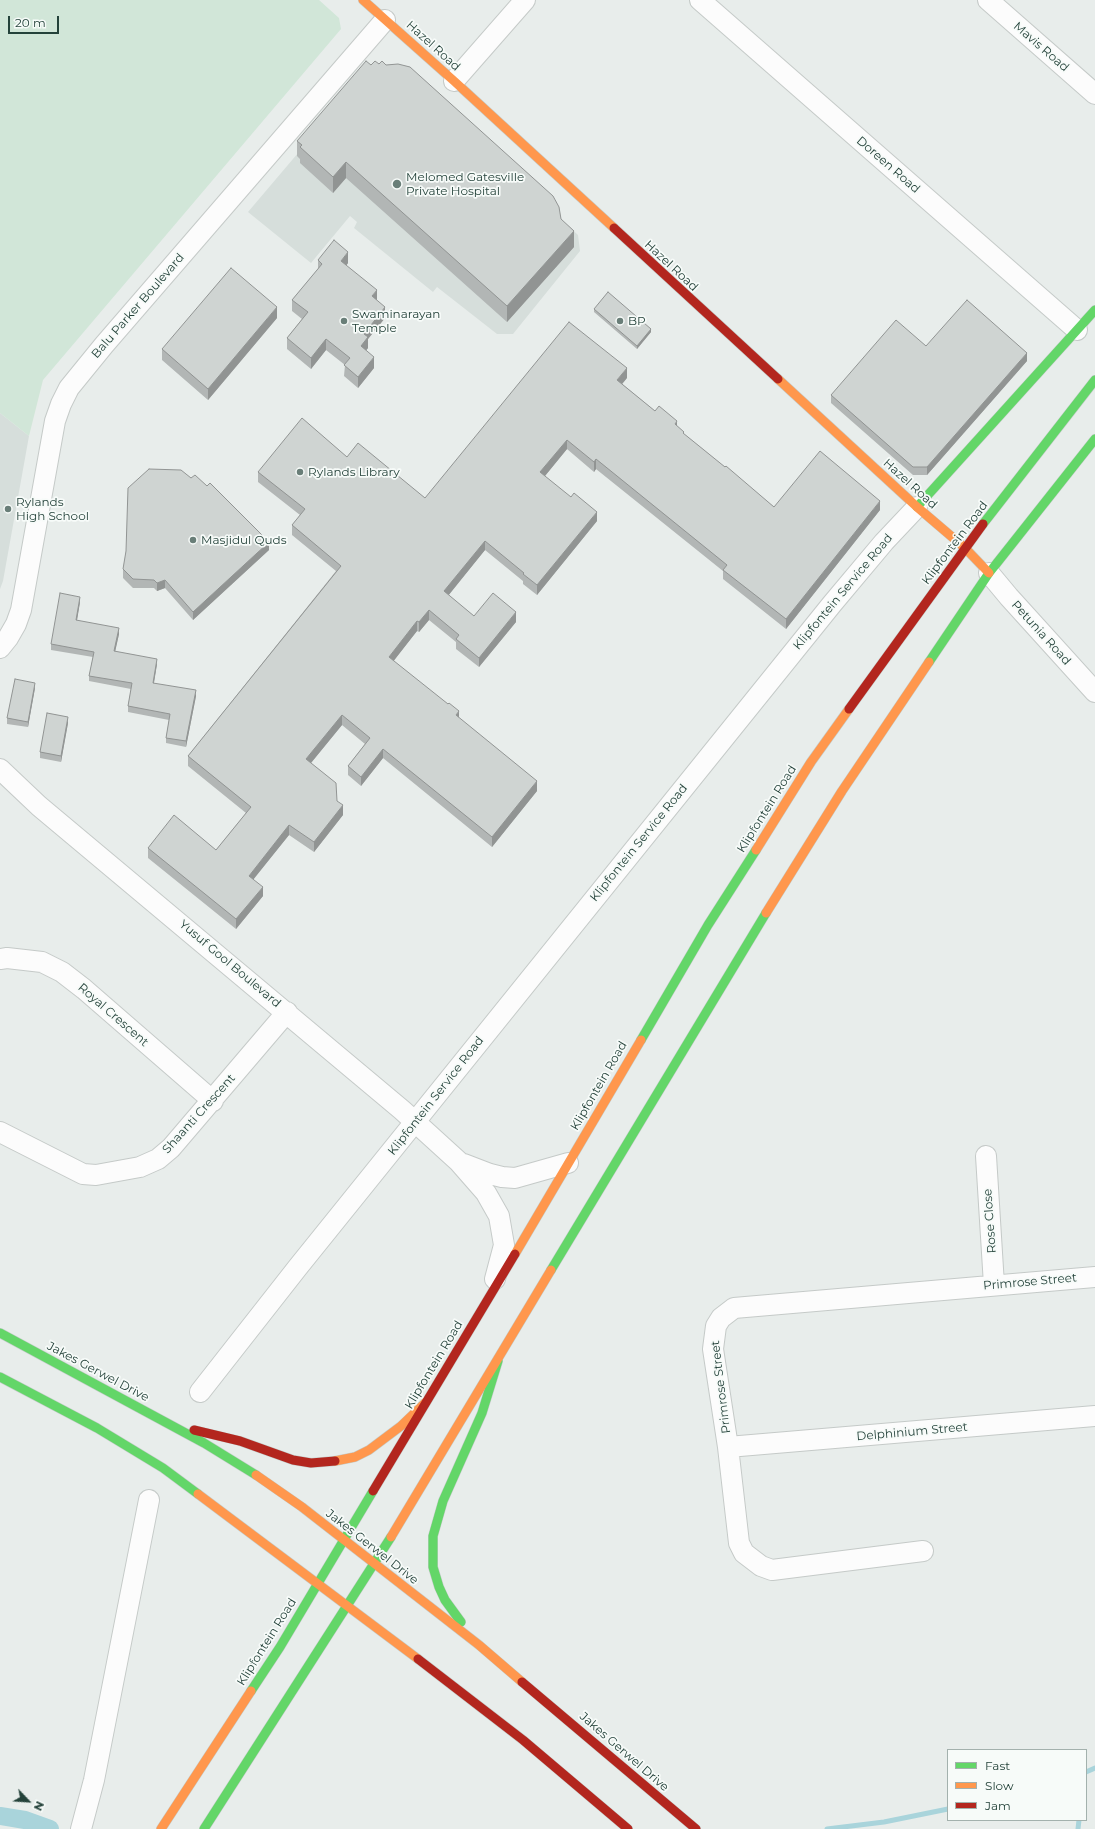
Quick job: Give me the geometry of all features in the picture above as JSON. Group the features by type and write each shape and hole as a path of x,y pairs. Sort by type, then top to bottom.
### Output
{"main road":[{"name":"Hazel Road","path":"363,0 454,81 917,507 964,548 989,573"},
{"name":"Klipfontein Service Road","path":"917,507 1095,310"},
{"name":"Klipfontein Road","path":"161,1829 280,1647 343,1539 492,1293 708,925 811,762 964,548 1095,380"},
{"path":"204,1829 375,1562 498,1361 759,924 842,791 989,573 1095,438"},
{"name":"Jakes Gerwel Drive","path":"0,1333 170,1424 263,1479 375,1562 479,1645 696,1829"},
{"path":"479,1645 445,1600 439,1587 433,1567 433,1536 443,1501 482,1414 498,1361"},
{"path":"0,1377 97,1428 153,1460 318,1582 523,1740 628,1829"},
{"path":"170,1424 240,1441 293,1460 325,1463 355,1457 369,1450 401,1426 426,1402"}],"street":[{"path":"454,81 525,0"},
{"name":"Doreen Road","path":"700,0 1077,330"},
{"name":"Mavis Road","path":"988,0 1095,94"},
{"name":"Balu Parker Boulevard","path":"0,648 12,631 21,610 55,421 69,388 104,345 385,20"},
{"name":"Klipfontein Service Road","path":"200,1392 298,1267 832,604 884,542 917,507"},
{"name":"Petunia Road","path":"989,573 1091,681"},
{"name":"Yusuf Gool Boulevard","path":"0,769 39,806 287,1012 416,1122 458,1162 486,1193 499,1216 504,1245 492,1293"},
{"name":"Royal Crescent","path":"0,959 7,958 42,962 62,972 84,989 213,1101"},
{"name":"Shaanti Crescent","path":"0,1132 83,1174 96,1175 140,1167 158,1158 171,1148 213,1101 287,1012"},
{"name":"Rose Close","path":"986,1156 994,1285"},
{"name":"Yusuf Gool Boulevard","path":"458,1162 490,1174 515,1178 568,1163"},
{"name":"Primrose Street","path":"922,1551 772,1570 761,1566 744,1553 739,1543 728,1447 714,1349 716,1326 734,1308 923,1293 994,1285 1095,1277"},
{"name":"Delphinium Street","path":"728,1447 1095,1416"},
{"path":"82,1826 94,1780 149,1500"}],"shaded area":[{"name":"Melomed Gatesville Private Hospital","path":"394,65 578,235 580,251 513,334 497,334 437,287 433,292 354,228 357,222 350,216 311,263 248,212 371,67"},
{"name":"Rylands High School","path":"0,413 29,436 3,581 0,589"}],"green space":[{"path":"0,0 319,0 339,18 341,29 43,380 29,436 0,413"}],"building":[{"name":"Melomed Gatesville Private Hospital","path":"366,61 371,65 375,61 379,64 382,61 386,65 398,64 410,67 553,196 559,207 561,219 574,231 507,306 346,162 333,177 300,147 302,145 297,141"},
{"name":"Swaminarayan Temple","path":"334,240 348,252 341,261 377,290 372,296 385,307 364,334 368,337 361,346 374,357 358,377 344,365 350,358 326,339 311,358 287,338 308,312 292,300 322,264 318,260"},
{"path":"231,268 277,307 208,389 162,349"},
{"path":"608,292 651,329 637,346 594,309"},
{"path":"967,300 1027,353 927,467 913,467 831,395 896,320 926,346"},
{"path":"569,322 627,368 617,380 655,411 659,406 677,421 675,424 684,432 683,433 725,467 726,466 774,507 820,451 880,501 786,619 723,570 727,565 596,459 594,462 567,440 540,472 571,497 574,493 597,512 537,585 485,541 444,591 474,616 493,593 516,612 479,658 456,639 459,635 429,610 419,622 417,621 389,657 459,711 456,715 537,781 492,837 383,749 361,777 348,766 370,738 342,715 306,759 336,783 337,801 343,805 314,842 289,825 249,876 263,887 236,919 148,848 174,815 216,850 251,807 188,756 341,566 292,525 305,509 258,472 302,418 347,457 358,443 425,498"},
{"name":"Masjidul Quds","path":"149,469 181,470 191,478 195,475 207,486 210,483 269,542 193,612 165,580 157,583 154,580 133,579 123,569 126,551 128,488"},
{"path":"60,593 80,597 76,620 119,628 114,651 157,659 153,683 196,690 186,741 166,738 170,714 128,706 132,683 89,676 94,652 51,644"},
{"path":"15,679 35,683 28,722 7,718"},
{"path":"47,713 68,717 61,756 40,752"}],"waterway":[{"path":"1087,1772 1095,1768"},
{"path":"827,1829 884,1822 947,1809"},
{"path":"0,1816 25,1820 50,1829"},
{"path":"1078,1829 1079,1821"}],"traffic: fast":[{"path":"917,507 1095,310"},
{"path":"983,524 1095,380"},
{"path":"929,662 989,573 1095,439"},
{"path":"641,1040 708,925 756,850"},
{"path":"551,1270 766,913"},
{"path":"0,1333 204,1443 256,1475"},
{"path":"461,1622 445,1600 439,1587 433,1567 433,1536 443,1501 482,1413 498,1361"},
{"path":"0,1377 97,1428 163,1468 198,1494"},
{"path":"251,1691 280,1647 373,1491"},
{"path":"204,1829 391,1537"}],"traffic: slow":[{"path":"363,0 454,81 614,228"},
{"path":"778,379 917,507 965,548 989,573"},
{"path":"766,913 842,791 929,662"},
{"path":"756,850 811,762 849,709"},
{"path":"515,1254 641,1040"},
{"path":"391,1537 551,1270"},
{"path":"335,1461 355,1457 369,1450 401,1426 426,1402"},
{"path":"256,1475 302,1507 479,1645 522,1682"},
{"path":"198,1494 418,1659"},
{"path":"161,1829 251,1691"}],"traffic: jam":[{"path":"614,228 778,379"},
{"path":"849,709 983,524"},
{"path":"373,1491 515,1254"},
{"path":"194,1430 240,1441 293,1460 311,1463 335,1461"},
{"path":"418,1659 523,1740 628,1829"},
{"path":"522,1682 696,1829"}],"place":[{"name":"Melomed Gatesville Private Hospital","path":"397,184"},
{"name":"Swaminarayan Temple","path":"344,321"},
{"name":"BP","path":"620,321"},
{"name":"Rylands Library","path":"300,472"},
{"name":"Rylands High School","path":"8,509"},
{"name":"Masjidul Quds","path":"193,540"}]}
